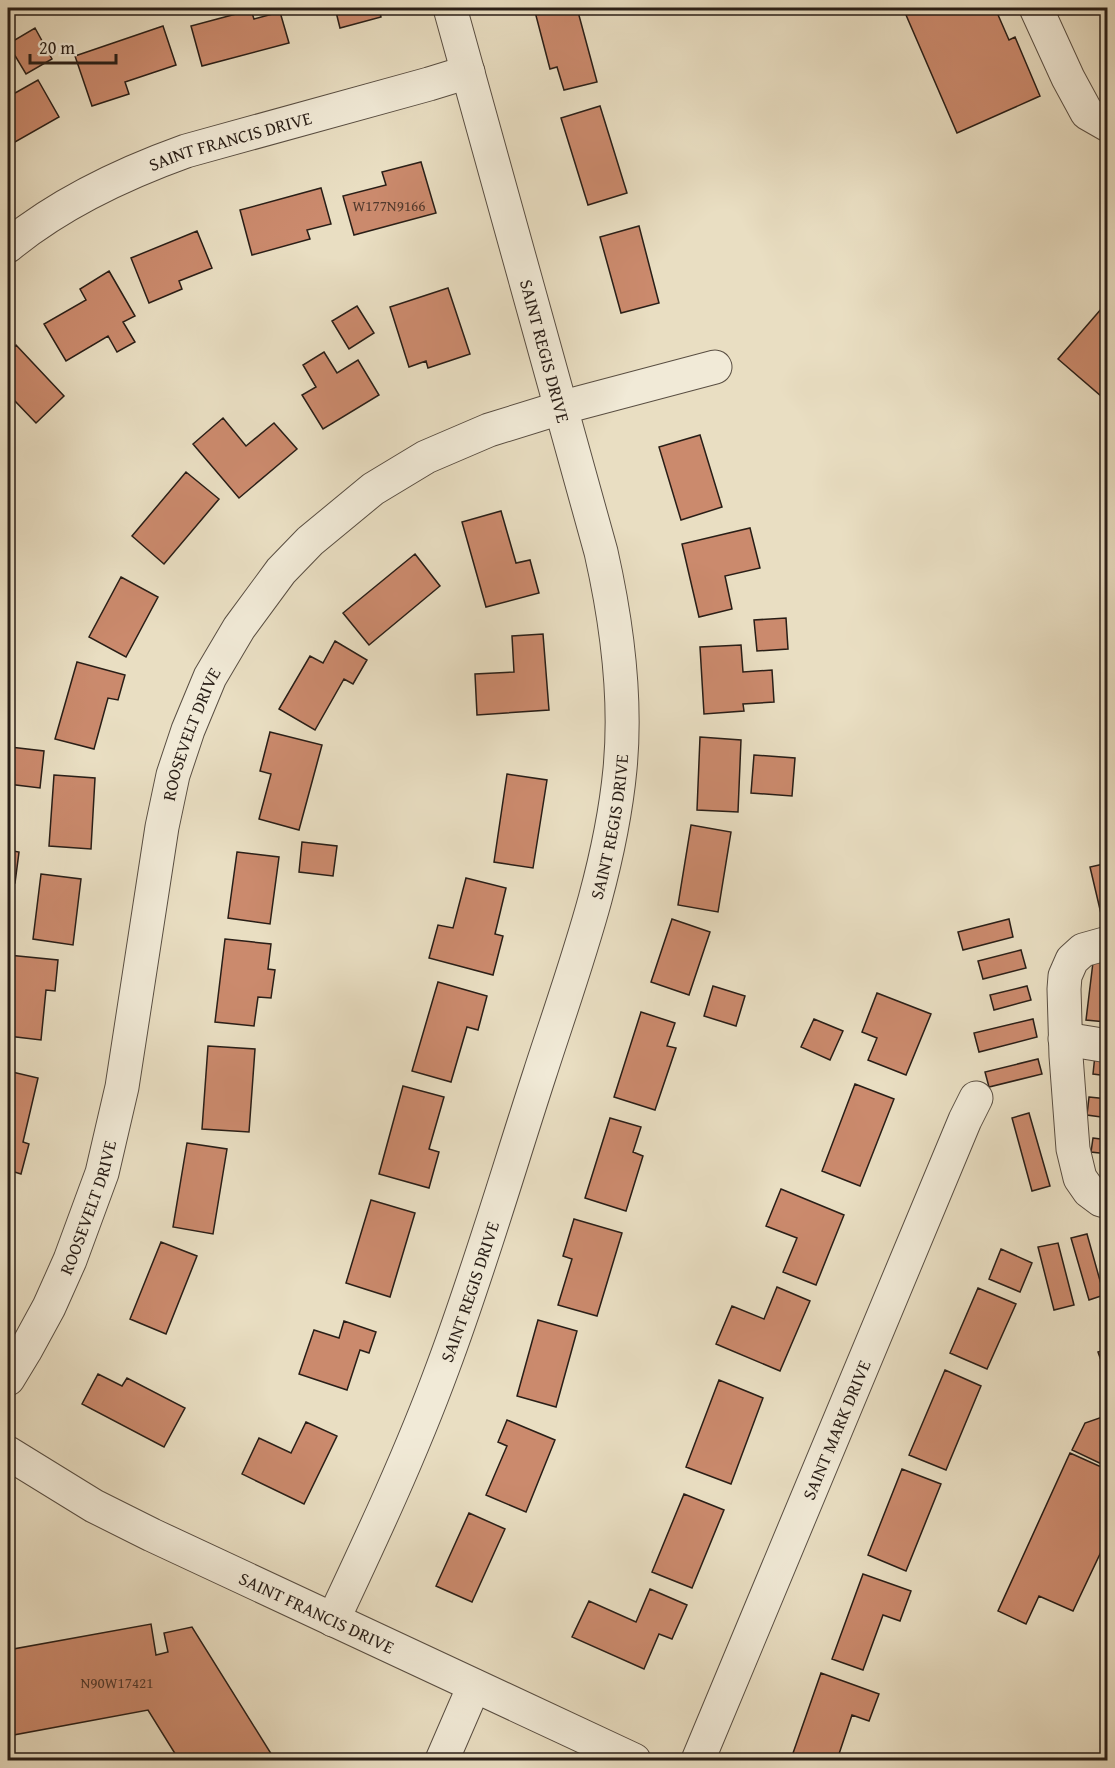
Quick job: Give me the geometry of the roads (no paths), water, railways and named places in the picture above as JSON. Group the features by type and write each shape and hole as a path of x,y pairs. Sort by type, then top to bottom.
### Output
{"street":[{"name":"SAINT REGIS DRIVE","path":"333,1620 400,1476 443,1368 471,1287 593,908 612,832 620,768 622,709 617,636 601,552 450,8"},
{"path":"1036,8 1087,113 1107,125"},
{"name":"SAINT FRANCIS DRIVE","path":"8,246 55,212 92,190 166,158 468,72"},
{"name":"ROOSEVELT DRIVE","path":"8,1379 26,1351 66,1270 102,1173 122,1087 162,827 173,775 188,730 210,677 239,628 281,571 310,541 373,489 426,457 489,430 714,367"},
{"path":"1107,943 1083,950 1072,960 1065,976 1064,989 1065,1039 1073,1149 1080,1178 1089,1191 1107,1202"},
{"path":"1065,1039 1107,1046"},
{"name":"SAINT MARK DRIVE","path":"698,1761 976,1098"},
{"name":"SAINT FRANCIS DRIVE","path":"8,1453 104,1510 634,1761"},
{"path":"442,1761 474,1686"}]}
